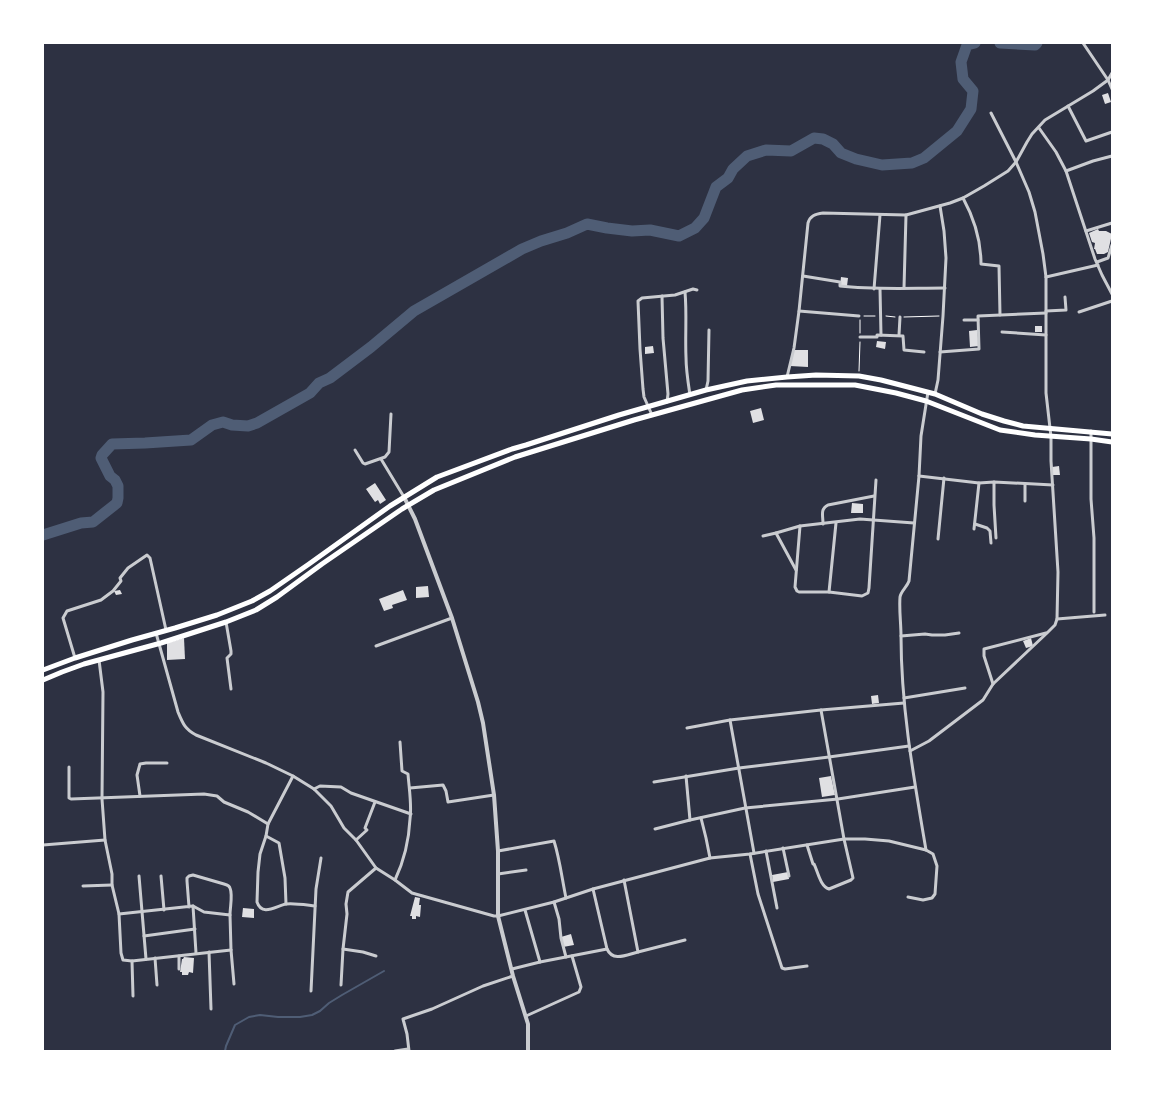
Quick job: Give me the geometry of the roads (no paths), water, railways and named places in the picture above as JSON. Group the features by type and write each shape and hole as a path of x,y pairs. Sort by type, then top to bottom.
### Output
{"main road":[{"path":"816,376 817,384"},
{"path":"43,670 75,658 237,608 263,595 404,497 437,477 512,448 706,390 747,381 787,377 859,376 935,394 982,414 1023,426 1112,434"},
{"path":"43,680 99,660 226,622 256,610 408,506 434,490 515,457 652,415 742,390 776,385 854,384 926,401 1000,430 1051,437 1091,439 1112,442"},
{"path":"933,404 935,394"}],"street":[{"path":"1082,43 1108,80 1112,89"},
{"path":"787,377 794,348 808,223 812,216 823,213 906,215 963,198 1008,171 1016,162 1027,142 1045,120 1094,91 1108,80 1112,72"},
{"path":"1068,106 1086,141 1112,132"},
{"path":"910,751 929,741 983,700 993,684 1055,625 1057,612 1058,572 1051,437 1046,393 1046,277 1035,212 1029,192 1016,162 991,113"},
{"path":"1039,128 1056,152 1066,171 1097,263 1112,294"},
{"path":"1066,171 1112,156"},
{"path":"963,198 970,210 978,235 981,247 981,264 999,266 1000,315"},
{"path":"935,394 938,380 943,316 946,244 940,206"},
{"path":"874,289 880,215"},
{"path":"904,288 906,215"},
{"path":"1086,232 1112,223"},
{"path":"1046,277 1097,263 1108,258 1112,245"},
{"path":"803,276 840,282 840,286 874,289 944,288"},
{"path":"652,415 644,397 643,389 638,301 642,298 675,295 693,289 697,290"},
{"path":"880,289 881,335"},
{"path":"685,292 687,312 685,338 686,360 690,395"},
{"path":"662,296 663,344 668,394 667,402"},
{"path":"940,352 979,349 978,316 1066,310 1066,297"},
{"path":"1079,312 1112,301"},
{"path":"799,311 859,316"},
{"path":"899,335 900,317"},
{"path":"964,320 978,320"},
{"path":"706,390 708,381 709,330"},
{"path":"1002,332 1046,335"},
{"path":"860,337 877,338 877,335 904,336 904,350 924,352"},
{"path":"926,850 915,787 904,703 900,596 908,586 909,582 919,476 921,436 928,392"},
{"path":"354,450 365,464 385,457 389,452 391,414"},
{"path":"1091,431 1091,499 1094,538 1094,612"},
{"path":"381,459 404,497 420,532 452,618 478,702 483,723 494,795 498,851 498,916 513,976 528,1024 528,1051"},
{"path":"919,476 979,483 994,482 1053,485"},
{"path":"938,539 944,478"},
{"path":"800,526 795,587 797,591 829,592 862,596 868,593 876,480"},
{"path":"994,482 996,538"},
{"path":"974,529 979,483"},
{"path":"1025,484 1025,502"},
{"path":"823,524 822,510 824,507 874,496"},
{"path":"763,536 800,526 860,519 914,523"},
{"path":"829,592 836,523"},
{"path":"975,524 984,526 990,531 991,543"},
{"path":"776,533 796,571"},
{"path":"75,658 63,618 67,612 101,600 113,591 121,581 120,578 128,568 147,555 150,558 166,630"},
{"path":"1056,619 1105,615"},
{"path":"376,646 452,618"},
{"path":"226,622 231,651 231,654 227,658 231,689"},
{"path":"156,633 178,712 182,723 188,730 196,736 266,763 293,776 314,789 331,806 344,828 356,840 376,868 412,893 498,916 554,902 624,880 710,858 750,854 844,839 865,839 889,841 926,850 933,854 937,866 935,894 932,898 923,900 908,897"},
{"path":"901,636 925,634 945,635 959,633"},
{"path":"993,684 984,656 984,649 1047,633"},
{"path":"99,660 103,692 102,799 104,840 119,914 123,960 132,961 231,950"},
{"path":"904,698 965,688"},
{"path":"688,728 730,720 904,703"},
{"path":"807,845 812,864 814,864 823,885 826,888 829,889 853,878 844,839 821,710"},
{"path":"730,720 754,853"},
{"path":"395,880 402,866 411,814 408,773 402,771 400,742"},
{"path":"654,782 739,768 909,746"},
{"path":"140,796 137,775 140,764 167,763"},
{"path":"68,767 70,799 204,794 212,795 217,796 224,802 248,812 268,824"},
{"path":"293,776 268,824 260,854 257,902 261,908 270,910 286,904 315,906"},
{"path":"686,776 690,820"},
{"path":"410,788 443,785 448,802 494,795"},
{"path":"314,789 320,786 341,787 351,793 411,814"},
{"path":"655,829 746,808 838,799 915,787"},
{"path":"356,840 367,830 365,828 375,802"},
{"path":"701,818 710,858"},
{"path":"266,836 279,843 285,878 286,904"},
{"path":"43,845 104,840"},
{"path":"498,851 554,841 566,898"},
{"path":"782,848 789,876"},
{"path":"766,851 777,908"},
{"path":"750,854 758,894 782,968 785,969 807,966"},
{"path":"311,991 316,889 321,858"},
{"path":"341,985 348,892 376,868"},
{"path":"498,874 526,870"},
{"path":"196,953 195,929 187,878 193,875 228,885 230,888 231,950 234,984"},
{"path":"139,876 146,959"},
{"path":"161,876 164,910"},
{"path":"624,880 638,952"},
{"path":"83,886 112,885"},
{"path":"593,889 607,949 609,954 613,957 685,940"},
{"path":"554,902 559,919 561,938 566,957"},
{"path":"119,914 191,906 204,912 230,915"},
{"path":"525,910 540,962"},
{"path":"144,936 195,929"},
{"path":"343,949 363,952 376,956"},
{"path":"512,969 607,949"},
{"path":"209,952 211,1009"},
{"path":"179,956 179,969"},
{"path":"526,1016 579,992 581,987 572,956"},
{"path":"155,958 157,985"},
{"path":"132,961 132,996"},
{"path":"395,1051 409,1050 403,1019 432,1009 483,986 513,976"}],"waterway":[{"path":"43,535 81,523 93,522 117,503 118,486 115,480 110,476 101,458 112,444 191,440 212,425 223,422 232,425 248,426 257,423 310,393 319,383 330,378 371,347 414,311 522,249 567,233 587,224 632,231 650,230 679,236 695,228 704,218 716,187 728,178 733,169 747,156 766,150 791,151 814,138 823,139 833,144 841,153 856,159 882,165 912,163 924,158 957,131 971,109 973,91 963,79 961,62 967,45 975,43"},
{"path":"1000,43 1035,45 1037,43"},
{"path":"225,1051 235,1025 249,1017 260,1015 278,1017 300,1017 312,1015 342,995 384,971"}]}
